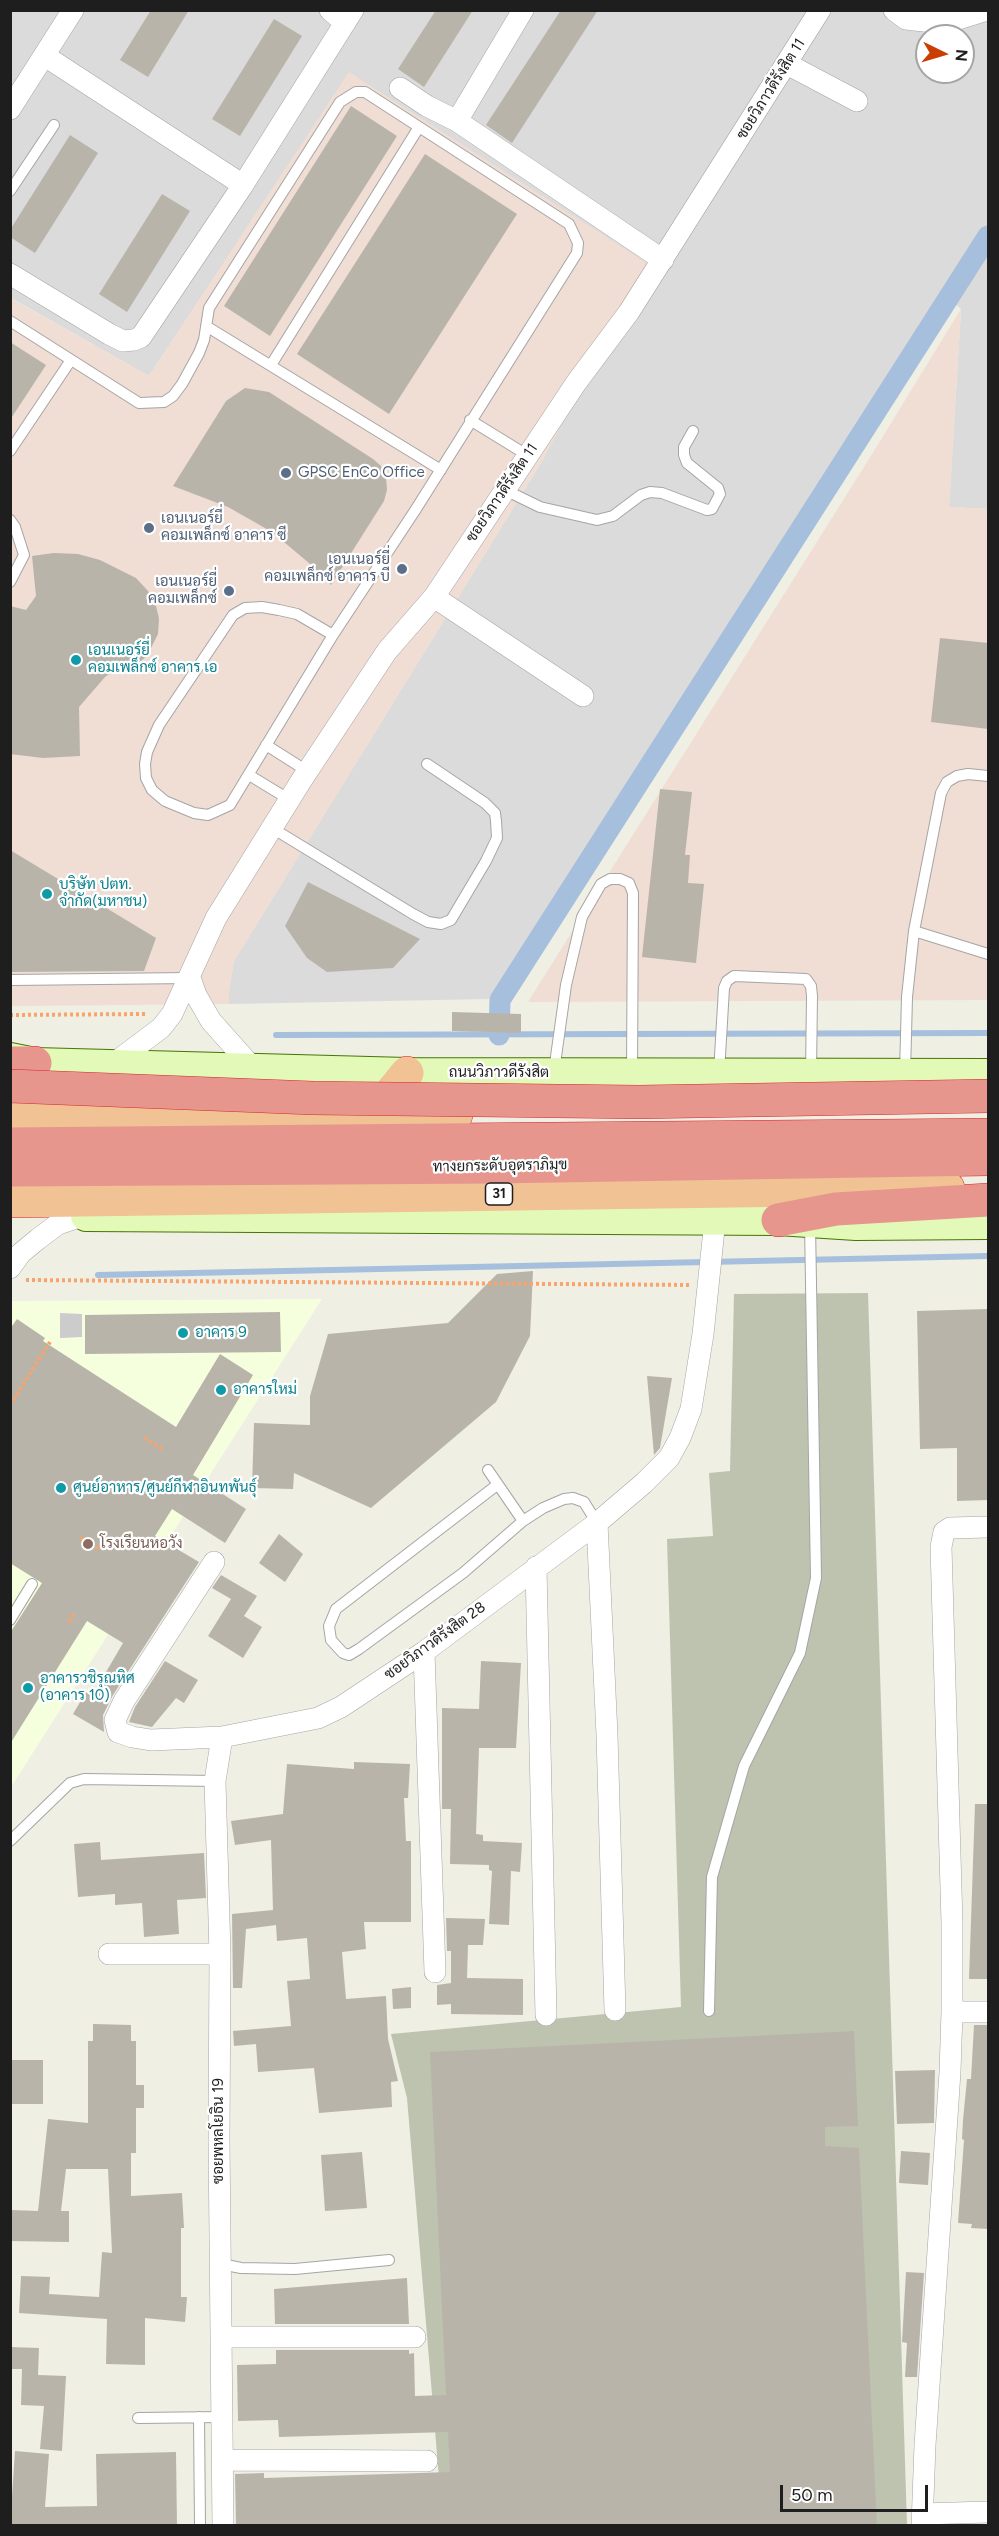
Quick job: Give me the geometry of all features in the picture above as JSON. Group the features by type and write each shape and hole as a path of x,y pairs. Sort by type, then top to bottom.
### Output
{"highway":[{"path":"372,1116 406,1073"},
{"path":"10,1086 314,1098 639,1102 988,1096"},
{"path":"10,1113 168,1111 372,1116 988,1110"},
{"name":"ทางยกระดับอุตราภิมุข","path":"10,1144 988,1135"},
{"name":"ทางยกระดับอุตราภิมุข","path":"10,1170 494,1167 988,1159"},
{"name":"31","path":"10,1201 988,1187"},
{"path":"778,1220 836,1209 988,1200"}],"main road":[{"name":"ถนนวิภาวดีรังสิต","path":"19,1061 406,1073 988,1074"},
{"name":"31","path":"10,1217 85,1215 778,1220 856,1225 988,1224"}],"street":[{"path":"10,109 73,10"},
{"path":"457,120 523,10"},
{"name":"ซอยวิภาวดีรังสิต 11","path":"113,1064 162,1028 172,1014 216,918 307,771 387,651 434,597 503,489 576,383 629,312 820,10"},
{"path":"894,10 906,19 933,22 956,20 987,10"},
{"path":"10,274 123,341 141,337 243,185 343,15"},
{"path":"45,57 243,185"},
{"path":"787,64 857,102"},
{"path":"400,88 427,106 457,120 663,260"},
{"path":"434,597 583,696"},
{"path":"190,978 196,995 212,1021 252,1067"},
{"path":"16,1274 21,1253 58,1224 85,1215"},
{"name":"ซอยวิภาวดีรังสิต 28","path":"213,1562 124,1701 115,1720 118,1732 151,1740 222,1737 318,1718 341,1707 424,1652 597,1523 669,1458 680,1438 691,1409 698,1373 715,1220"},
{"path":"597,1523 607,1735 615,2010"},
{"path":"988,1527 950,1528 944,1532 941,1547 951,1877 951,2072 922,2520 988,2512"},
{"path":"536,1567 546,2015"},
{"path":"424,1652 435,1972"},
{"name":"ซอยพหลโยธิน 19","path":"222,1737 214,1781 220,1954 223,2526"},
{"path":"109,1954 220,1954"},
{"path":"952,2012 988,2012"},
{"path":"222,2337 416,2337"},
{"path":"224,2460 427,2461"}],"lane":[{"path":"10,321 139,403 165,402 182,384 200,353 209,308 340,102 356,92 365,92 569,224 578,243 577,253 470,420 441,470 333,635 230,805 208,815 194,813 165,801 152,790 146,778 145,764 147,752 159,725 233,615 245,608 262,607 279,610 297,614 333,635"},
{"path":"10,190 54,124"},
{"path":"271,365 419,127"},
{"path":"206,326 441,470"},
{"path":"10,451 71,360"},
{"path":"470,420 527,455"},
{"path":"503,489 540,507 597,520 613,516 640,495 650,492 677,497 707,510 712,508 720,494 718,488 687,463 684,447 693,431"},
{"path":"10,520 15,527 24,555 10,582"},
{"path":"266,745 307,771"},
{"path":"272,828 428,922 441,924 451,920 497,838 495,813 427,764"},
{"path":"905,1074 907,998 914,931 940,793 947,782 957,776 968,774 988,776"},
{"path":"249,775 290,800"},
{"path":"553,1074 572,954 582,918 601,884 610,879 620,879 629,883 633,893 632,1073"},
{"path":"914,931 988,954"},
{"path":"719,1073 724,988 727,981 734,976 806,979 811,986 812,996 811,1073"},
{"path":"10,980 190,978"},
{"path":"708,2011 712,1877 744,1766 800,1653 816,1578 810,1222"},
{"path":"488,1470 523,1521"},
{"path":"497,1485 336,1609 329,1626 331,1640 343,1653 349,1655 359,1649 463,1573 523,1521 543,1508 564,1499 573,1498 584,1503 597,1523"},
{"path":"10,1620 32,1584"},
{"path":"10,1841 70,1783 84,1779 214,1781"},
{"path":"221,2264 241,2268 295,2269 389,2260"},
{"path":"199,2417 200,2526"},
{"path":"138,2418 223,2417"}],"path":[{"path":"10,1015 172,1014"},
{"path":"16,1274 708,1285"},
{"path":"10,1405 50,1342"},
{"path":"144,1438 162,1449"},
{"path":"80,1538 101,1550"},
{"path":"69,1622 74,1614"}],"shaded area":[{"path":"11,11 988,11 988,509 949,507 961,309 942,292 489,999 229,1004 234,961 544,458 349,73 149,376 11,298"},
{"path":"349,72 647,263 544,458 234,961 229,1004 11,1006 10,298 149,376"},
{"path":"961,309 949,507 988,509 988,1000 528,1002 874,451"},
{"path":"868,1293 907,2525 443,2525 407,2098 391,2034 681,2007 667,1539 713,1536 709,1473 730,1471 734,1294"},
{"name":"โรงเรียนหอวัง","path":"322,1299 11,1787 11,1301"},
{"path":"60,1313 82,1314 82,1337 60,1338"}],"building":[{"path":"151,10 189,10 148,77 120,60"},
{"path":"436,10 473,10 424,87 398,69"},
{"path":"561,10 598,10 512,143 486,125"},
{"path":"274,19 302,36 240,136 212,119"},
{"path":"351,106 397,136 270,336 224,306"},
{"path":"70,135 98,153 35,253 10,237 10,230"},
{"path":"425,154 517,214 389,414 297,354"},
{"path":"162,194 190,211 127,312 99,294"},
{"path":"10,342 46,365 10,420"},
{"path":"245,388 269,392 381,466 386,478 387,490 384,501 331,585 272,532 228,507 173,486 226,401"},
{"name":"เอนเนอร์ยี่ คอมเพล็กซ์ อาคาร เอ","path":"54,553 78,554 100,560 136,578 148,591 156,606 159,619 158,634 147,656 137,664 119,668 105,677 79,707 80,756 43,758 10,754 10,606 26,610 36,596 32,556"},
{"path":"940,638 988,643 988,729 931,722"},
{"path":"660,789 692,792 685,855 690,855 688,883 704,884 696,963 642,957"},
{"name":"บริษัท ปตท. จำกัด(มหาชน)","path":"10,850 156,938 144,971 10,972"},
{"path":"308,882 420,939 393,968 327,972 307,958 285,926"},
{"path":"452,1012 521,1014 521,1033 452,1031"},
{"path":"533,1271 530,1336 496,1402 371,1508 294,1473 293,1489 252,1488 254,1423 310,1425 310,1396 328,1334 448,1323 497,1274"},
{"path":"988,1309 988,1500 957,1501 957,1448 920,1449 917,1311"},
{"name":"อาคาร 9","path":"280,1312 281,1352 85,1354 85,1315"},
{"name":"โรงเรียนหอวัง","path":"17,1319 45,1338 43,1341 176,1427 220,1354 253,1375 193,1475 246,1509 225,1543 172,1509 155,1536 199,1562 113,1695 103,1715 104,1732 73,1714 86,1692 92,1696 123,1643 87,1621 10,1744 10,1633 42,1583 10,1563 10,1329"},
{"path":"647,1376 672,1378 660,1448 654,1455"},
{"path":"279,1534 303,1554 285,1582 259,1563"},
{"path":"221,1575 257,1596 244,1616 262,1627 243,1658 208,1636 231,1599 212,1588"},
{"path":"165,1661 198,1680 184,1703 176,1698 152,1727 129,1722 135,1707"},
{"path":"481,1661 521,1663 516,1748 479,1748 476,1834 483,1835 483,1841 522,1843 520,1872 511,1871 509,1925 489,1924 492,1871 489,1870 489,1865 450,1864 451,1809 442,1809 442,1708 479,1709"},
{"path":"354,1762 410,1764 408,1798 404,1798 406,1841 411,1841 411,1922 364,1922 366,1949 342,1952 346,1999 386,1996 388,2039 398,2081 391,2082 392,2107 319,2113 314,2068 258,2072 256,2044 234,2046 233,2031 291,2026 287,1981 310,1979 307,1938 277,1941 276,1925 246,1929 242,1988 233,1988 232,1914 273,1910 271,1840 235,1845 231,1821 283,1814 287,1764 354,1769"},
{"path":"975,1804 988,1804 988,1979 969,1979"},
{"path":"100,1842 101,1860 204,1853 206,1898 177,1900 179,1934 144,1937 142,1903 115,1905 115,1894 78,1897 74,1844"},
{"path":"446,1918 485,1919 483,1945 468,1945 467,1978 523,1979 523,2015 451,2014 451,2004 437,2005 437,1985 451,1983 451,1951 447,1951"},
{"path":"411,1987 411,2008 393,2009 392,1989"},
{"path":"93,2024 131,2025 131,2041 136,2041 136,2085 144,2085 144,2108 136,2108 136,2153 131,2153 131,2196 182,2193 184,2228 181,2228 181,2297 187,2297 185,2322 145,2318 145,2365 106,2364 107,2319 19,2313 21,2276 50,2277 49,2294 99,2297 102,2252 112,2253 108,2169 66,2169 61,2211 69,2211 69,2242 10,2241 11,2210 38,2211 48,2119 88,2123 88,2041 93,2041"},
{"path":"974,2025 988,2025 988,2229 971,2228 972,2224 958,2223 964,2140 962,2139 963,2120 967,2079 971,2079"},
{"path":"854,2031 858,2126 825,2127 825,2146 859,2148 877,2526 236,2526 235,2474 264,2473 264,2478 450,2472 448,2432 279,2437 278,2420 238,2421 237,2365 276,2364 276,2350 409,2350 409,2354 414,2353 415,2396 446,2395 430,2052"},
{"path":"10,2060 43,2060 43,2104 10,2104"},
{"path":"935,2070 934,2123 897,2124 895,2071"},
{"path":"901,2151 930,2153 928,2185 899,2183"},
{"path":"362,2152 367,2208 325,2211 321,2155"},
{"path":"906,2272 924,2273 917,2377 905,2377 907,2343 902,2342"},
{"path":"407,2278 409,2324 275,2324 274,2289"},
{"path":"10,2347 39,2348 38,2375 66,2376 62,2451 40,2449 44,2406 21,2405 22,2369 10,2369"},
{"path":"15,2451 49,2454 45,2507 97,2506 96,2454 176,2452 177,2526 10,2526"}],"waterway":[{"path":"499,1035 500,1000 988,236"},
{"path":"276,1035 988,1033"},
{"path":"98,1275 988,1256"}],"place":[{"name":"GPSC EnCo Office","path":"286,473"},
{"name":"เอนเนอร์ยี่ คอมเพล็กซ์ อาคาร ซี","path":"149,528"},
{"name":"เอนเนอร์ยี่ คอมเพล็กซ์ อาคาร บี","path":"402,569"},
{"name":"เอนเนอร์ยี่ คอมเพล็กซ์","path":"229,591"},
{"name":"เอนเนอร์ยี่ คอมเพล็กซ์ อาคาร เอ","path":"76,660"},
{"name":"บริษัท ปตท. จำกัด(มหาชน)","path":"47,894"},
{"name":"อาคาร 9","path":"183,1333"},
{"name":"อาคารใหม่","path":"221,1390"},
{"name":"ศูนย์อาหาร/ศูนย์กีฬาอินทพันธุ์","path":"61,1488"},
{"name":"โรงเรียนหอวัง","path":"88,1544"},
{"name":"อาคารวชิรุณหิศ (อาคาร 10)","path":"28,1688"}]}
